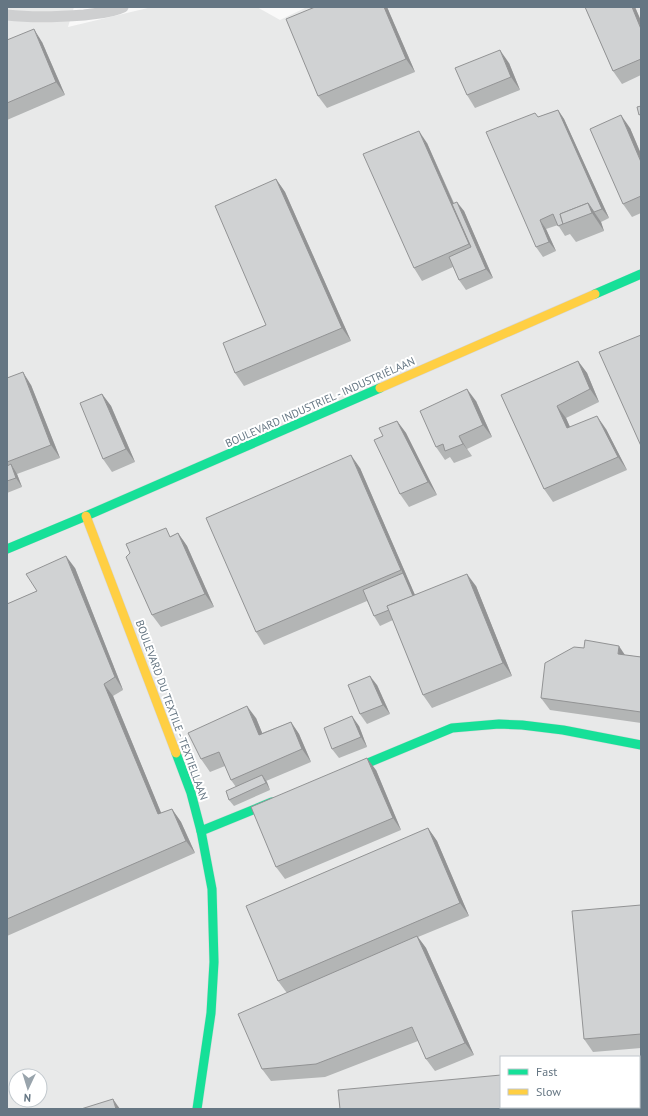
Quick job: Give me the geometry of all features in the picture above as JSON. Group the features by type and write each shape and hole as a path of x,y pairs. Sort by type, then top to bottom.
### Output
{"street":[{"path":"7,15 22,17 64,17 110,12 123,7"},
{"name":"BOULEVARD INDUSTRIEL - INDUSTRIÉLAAN","path":"7,549 641,274"},
{"name":"BOULEVARD DU TEXTILE - TEXTIELLAAN","path":"86,516 191,793 201,831 212,889 214,962 211,1013 197,1109"},
{"path":"341,774 452,728 499,724 522,725 563,730 641,745"},
{"path":"201,831 282,798"}],"shaded area":[{"path":"7,7 74,7 68,27 152,7 257,7 280,20 307,7 641,7 641,1109 7,1109"}],"building":[{"path":"315,7 384,7 406,59 318,96 286,19"},
{"path":"585,7 632,7 641,29 641,59 613,71"},
{"path":"34,29 56,82 7,103 7,40"},
{"path":"500,50 511,77 467,95 455,68"},
{"path":"641,106 641,114 639,115 637,107"},
{"path":"558,110 602,209 594,212 588,203 560,214 563,224 558,226 553,214 540,220 549,242 536,247 486,132 535,113 538,117"},
{"path":"621,115 641,162 641,196 623,204 590,129"},
{"path":"419,131 469,244 414,268 363,154"},
{"path":"276,179 342,328 235,373 223,343 266,325 215,206"},
{"path":"457,202 486,269 459,280 449,257 471,247 452,204"},
{"path":"588,203 592,213 563,224 560,214"},
{"path":"641,335 641,446 599,352"},
{"path":"578,361 590,389 557,406 567,428 597,416 618,457 544,489 501,395"},
{"path":"23,372 51,445 7,462 7,378"},
{"path":"467,389 483,425 459,436 463,444 445,451 443,444 436,447 420,411"},
{"path":"102,394 126,449 103,459 80,403"},
{"path":"397,421 428,482 400,494 374,440 383,436 379,428"},
{"path":"351,455 401,570 256,632 206,518"},
{"path":"11,464 16,478 7,481 7,466"},
{"path":"166,528 170,537 178,533 205,594 152,615 126,557 130,553 126,544"},
{"path":"66,556 115,677 104,684 158,814 172,809 186,841 7,919 7,604 37,591 26,574"},
{"path":"403,573 413,596 387,606 389,610 374,616 363,590"},
{"path":"467,574 503,663 423,695 387,606"},
{"path":"585,640 619,646 618,654 641,657 641,712 541,698 545,663 574,647 584,648"},
{"path":"370,676 383,705 360,714 348,685"},
{"path":"247,706 259,735 291,722 302,749 231,780 219,752 201,759 188,733"},
{"path":"352,716 361,737 332,749 324,728"},
{"path":"367,758 393,818 276,867 251,807"},
{"path":"262,775 266,783 229,800 226,791"},
{"path":"428,828 460,903 278,981 246,906"},
{"path":"641,905 641,1034 584,1039 572,911"},
{"path":"417,936 465,1043 426,1059 412,1027 316,1064 262,1069 238,1014"},
{"path":"641,1062 641,1109 340,1109 338,1090 500,1075 500,1108 640,1108"},
{"path":"113,1099 116,1109 81,1109"}],"traffic: fast":[{"path":"595,294 641,274"},
{"path":"7,549 380,388"},
{"path":"351,770 452,728 499,724 522,725 563,730 641,745"},
{"path":"176,753 191,793 201,831 212,889 214,962 211,1013 197,1109"},
{"path":"201,831 272,802"}],"traffic: slow":[{"path":"380,388 595,294"},
{"path":"86,516 176,753"}]}
